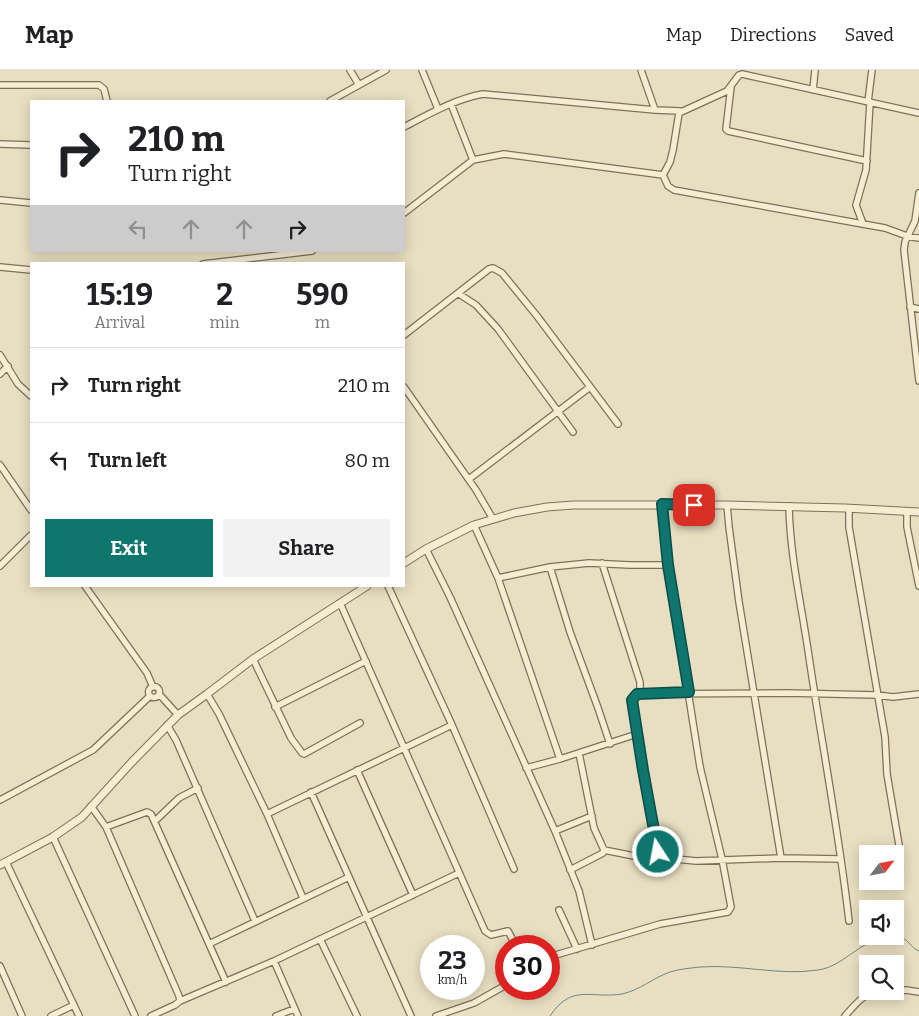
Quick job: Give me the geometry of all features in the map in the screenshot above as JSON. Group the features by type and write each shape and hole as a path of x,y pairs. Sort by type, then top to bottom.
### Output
{"street":[{"path":"350,70 359,85"},
{"path":"332,100 386,70"},
{"path":"422,70 438,110"},
{"path":"641,70 655,110"},
{"path":"813,90 815,70"},
{"path":"863,224 856,202 864,179 867,161 872,70"},
{"path":"405,126 470,96 493,94 680,111 724,93 731,87 739,73 919,113"},
{"path":"0,85 99,85 104,89 107,100"},
{"path":"731,87 726,129 728,131 867,161"},
{"path":"451,104 473,160"},
{"path":"680,111 676,123 673,150 664,175 664,180 674,190 885,228 919,238"},
{"path":"0,144 30,145"},
{"path":"405,212 473,160 504,154 664,175"},
{"path":"919,192 916,221 907,236 904,250 918,358 919,381"},
{"path":"0,200 30,202"},
{"path":"220,262 304,252"},
{"path":"0,267 30,270"},
{"path":"405,334 489,269 493,268 502,273 537,316 618,424"},
{"path":"459,294 471,301 486,315 574,432"},
{"path":"910,307 919,309"},
{"path":"0,354 18,384 30,395"},
{"path":"0,374 8,366"},
{"path":"469,480 590,387"},
{"path":"405,388 469,480 493,519"},
{"path":"0,465 30,509"},
{"path":"560,954 660,924 728,912 731,908 722,859 703,783 668,565 662,504"},
{"path":"405,562 474,524 547,507 662,504 789,506 919,512"},
{"path":"727,505 738,593 781,858"},
{"path":"789,506 794,566 842,859 849,921"},
{"path":"849,508 849,527 885,737 887,774 899,845"},
{"path":"907,511 907,527 919,586"},
{"path":"474,524 498,578 560,759"},
{"path":"0,566 30,536"},
{"path":"426,549 450,597 554,831 579,891 592,945"},
{"path":"498,578 550,567 590,563 630,566 668,565"},
{"path":"602,563 640,682 640,690 632,700 632,706 658,855 649,859 604,850"},
{"path":"550,567 570,632 610,744"},
{"path":"86,587 147,674 153,687 158,689 159,694 178,715"},
{"path":"79,1016 3,864 74,824 178,715 253,659 365,587"},
{"path":"388,587 452,725 514,869"},
{"path":"340,603 485,931 491,935 508,931 510,935"},
{"path":"253,659 291,738 302,753 304,754 360,723"},
{"path":"275,707 366,661"},
{"path":"150,696 149,690 153,687"},
{"path":"637,694 689,692 814,693 877,695 894,698 919,694"},
{"path":"150,696 155,698 159,694"},
{"path":"207,694 219,714 267,814 303,898"},
{"path":"0,800 93,750 150,696"},
{"path":"167,725 198,788 255,921"},
{"path":"267,814 452,725"},
{"path":"526,768 610,744 637,734"},
{"path":"579,753 594,828 604,850"},
{"path":"357,770 413,895"},
{"path":"156,821 179,798 198,788"},
{"path":"311,792 411,1016"},
{"path":"91,806 106,827 180,1001"},
{"path":"106,827 146,812 152,814 226,982"},
{"path":"554,831 592,816"},
{"path":"53,837 135,1016"},
{"path":"570,870 603,853 604,850"},
{"path":"666,858 696,861 781,858 842,859"},
{"path":"151,1016 176,1005 180,1001 274,961 459,873"},
{"path":"209,944 349,877"},
{"path":"559,910 577,949"},
{"path":"320,939 357,1016"},
{"path":"274,961 298,1016"},
{"path":"0,966 22,1016"},
{"path":"904,990 919,992"},
{"path":"436,1016 474,1003 495,991"},
{"path":"845,1016 860,1000"},
{"path":"51,1016 74,1005"},
{"path":"276,1016 294,1009"}],"waterway":[{"path":"550,1016 566,999 574,996 582,994 622,994 635,990 670,972 681,969 730,967 789,972 818,970 838,963 874,941 898,937 901,937 919,951"}],"route":[{"path":"658,852 632,700 637,694 689,692 668,565 662,504 694,505"}]}
